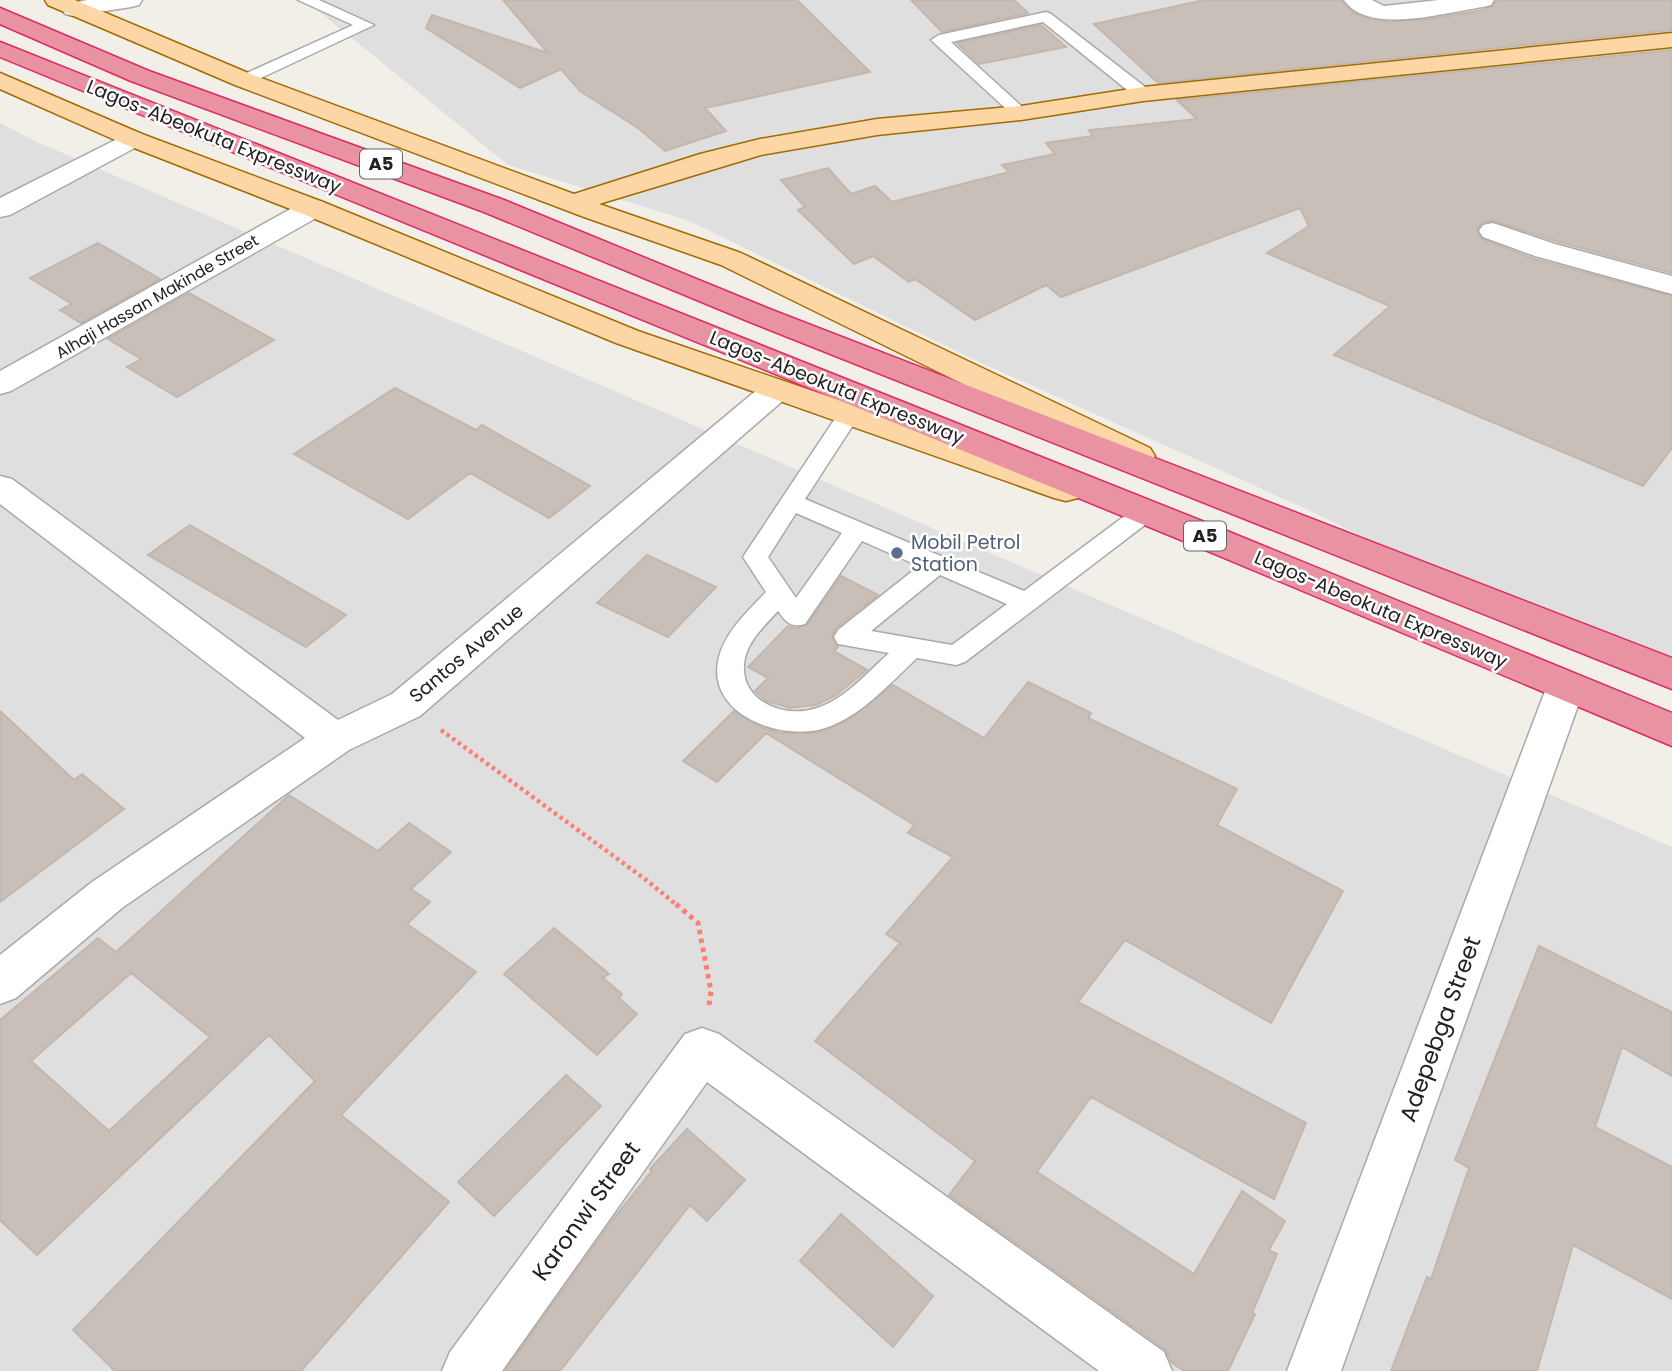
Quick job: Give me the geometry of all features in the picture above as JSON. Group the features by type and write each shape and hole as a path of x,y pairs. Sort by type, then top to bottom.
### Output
{"highway":[{"name":"Lagos-Abeokuta Expressway","path":"0,15 36,33 140,76 494,206 761,316 1672,674"},
{"name":"Lagos-Abeokuta Expressway","path":"0,49 1215,540 1672,730"}],"main road":[{"path":"64,4 244,80 731,259 1235,503"},
{"path":"584,207 698,163 760,147 877,127 1021,113 1143,94 1672,40"},
{"path":"584,207 775,153 901,135 1672,60"},
{"path":"0,80 133,139 313,208 626,337 775,391 1215,540"}],"street":[{"path":"64,4 131,0"},
{"path":"1355,0 1380,13 1397,13 1483,0"},
{"path":"0,209 133,139"},
{"name":"Alhaji Hassan Makinde Street","path":"0,384 313,208"},
{"path":"1493,231 1517,242 1672,285"},
{"name":"Santos Avenue","path":"0,983 107,895 335,739 406,705 775,391"},
{"path":"0,487 335,739"},
{"name":"Adepebga Street","path":"1314,1371 1566,686"},
{"path":"702,1050 1145,1371"},
{"name":"Karonwi Street","path":"469,1371 702,1050"}],"lane":[{"path":"244,80 366,24 306,0"},
{"path":"1021,113 939,40 1046,17 1143,94"},
{"path":"848,415 755,557 796,617 857,530"},
{"path":"791,502 1026,602"},
{"path":"936,565 847,636 956,655 1142,515"},
{"path":"780,593 743,635 732,658 729,683 741,701 757,713 794,723 821,718 864,690 913,648"}],"path":[{"path":"406,705 645,879 698,923 711,991 702,1050"}],"shaded area":[{"path":"305,0 1672,0 1672,686 1302,507 979,362 687,220 508,165"},
{"path":"0,123 37,142 1672,847 1672,1371 0,1371"}],"building":[{"path":"503,0 797,0 870,72 705,108 726,131 665,151 638,128 580,91 561,69 520,88 426,28 432,15 548,53"},
{"path":"911,0 1014,0 1028,13 942,32"},
{"path":"1204,0 1341,0 1354,13 1389,22 1430,19 1484,10 1493,6 1497,0 1672,0 1672,30 1158,83 1094,24"},
{"path":"1041,25 1066,47 979,64 957,43"},
{"path":"1672,50 1672,273 1494,221 1482,222 1477,230 1482,239 1534,259 1672,296 1672,448 1643,486 1334,355 1390,306 1267,253 1309,226 1300,208 1061,297 1046,285 975,320 915,279 909,282 873,256 854,264 798,210 805,207 781,180 828,168 851,194 875,186 892,202 1009,172 1002,165 1055,154 1046,143 1092,136 1089,130 1197,119 1177,100"},
{"path":"98,243 160,279 81,323 60,310 72,304 30,278"},
{"path":"189,293 274,340 177,397 127,367 141,359 108,339"},
{"path":"395,388 476,430 482,425 590,486 549,518 470,473 408,519 294,454"},
{"path":"190,525 346,615 306,647 148,555"},
{"path":"647,555 716,587 668,637 597,603"},
{"path":"841,576 878,595 836,628 832,636 838,647 834,651 867,670 835,696 816,705 790,708 766,701 755,691 768,678 748,667 788,626 796,628 807,625"},
{"path":"1028,682 1091,713 1088,718 1237,789 1217,825 1343,891 1271,1023 1125,940 1078,1002 1306,1123 1274,1199 1091,1097 1037,1172 1194,1274 1242,1191 1285,1221 1269,1250 1277,1254 1252,1313 1255,1314 1228,1371 1184,1371 1171,1362 1166,1350 949,1195 975,1161 815,1041 900,943 886,934 953,857 908,833 914,825 766,733 717,782 683,761 734,711 763,728 781,733 818,733 847,721 893,685 984,738"},
{"path":"0,711 74,780 82,774 124,809 0,902"},
{"path":"289,795 378,851 409,823 451,852 411,889 430,902 407,924 476,972 341,1115 449,1202 301,1371 115,1371 73,1330 315,1081 269,1035 37,1255 0,1220 0,1020 98,938 116,952","holes":["131,973 210,1037 109,1131 31,1061"]},
{"path":"554,928 609,974 603,978 622,994 619,998 637,1014 597,1055 504,974"},
{"path":"1539,946 1672,1012 1672,1076 1622,1047 1595,1127 1672,1167 1672,1299 1573,1245 1537,1371 1391,1371 1427,1277 1431,1279 1469,1168 1455,1160"},
{"path":"566,1075 601,1106 494,1216 458,1182"},
{"path":"687,1129 745,1180 707,1221 690,1205 560,1371 505,1371 613,1219 652,1171 650,1169"},
{"path":"841,1214 933,1296 893,1347 800,1261"}],"place":[{"name":"Mobil Petrol Station","path":"897,553"}]}
